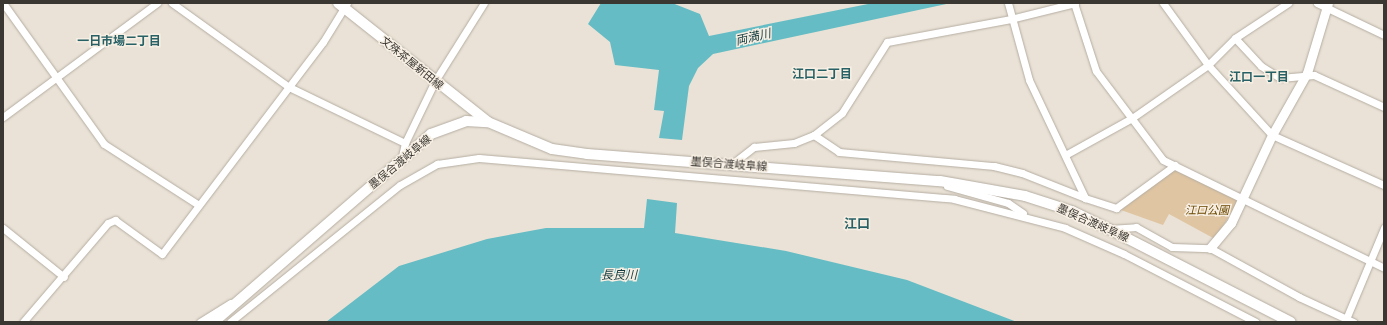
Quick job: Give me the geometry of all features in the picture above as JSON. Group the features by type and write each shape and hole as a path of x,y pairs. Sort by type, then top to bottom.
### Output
{"main road":[{"name":"文殊茶屋新田線","path":"343,5 435,81 488,122"},
{"name":"墨俣合渡岐阜線","path":"214,322 234,308 243,296 431,134 466,121 488,122 552,149 940,180 1024,196 1072,211 1291,322"}],"street":[{"path":"3,117 157,3"},
{"path":"172,3 289,87 405,143"},
{"path":"401,160 405,143 435,81 484,3"},
{"path":"1008,3 1010,17 1028,80 1067,154 1085,198"},
{"path":"732,164 754,147 794,143 814,135 842,113 887,42 1075,3 1096,71 1163,160 1244,198 1384,268"},
{"path":"1163,3 1208,65 1272,135 1384,185"},
{"path":"1067,154 1132,118 1208,65 1236,38 1288,3"},
{"path":"1317,3 1328,6 1384,35"},
{"path":"3,4 104,144 197,204"},
{"path":"23,322 64,277 108,223 114,220 162,254 197,204 289,87 343,5"},
{"path":"1210,248 1231,222 1244,198 1272,135 1307,73 1328,6"},
{"path":"1236,38 1261,66 1280,78 1307,73 1384,107"},
{"path":"814,135 839,152 994,166 1022,173 1085,198 1116,208 1175,165"},
{"path":"230,322 400,185 437,164 457,161 505,159 751,183 913,194 1026,216 1124,254 1256,322"},
{"path":"940,180 955,189 1008,203 1026,216"},
{"path":"1109,229 1136,226 1172,247 1210,248 1349,320 1384,228"},
{"path":"3,228 64,277"},
{"path":"200,322 243,296"}],"green space":[{"name":"江口公園","path":"1174,170 1239,200 1215,239 1169,214 1163,225 1121,210"}],"water":[{"name":"両満川","path":"601,3 672,3 700,14 709,36 873,3 951,3 713,54 698,68 689,86 682,140 659,138 664,111 654,110 659,70 615,65 610,42 588,24"},
{"name":"長良川","path":"647,199 677,203 675,233 786,251 907,280 1017,322 326,322 399,266 487,239 546,228 644,228"}],"district":[{"name":"一日市場二丁目","path":"119,41"},
{"name":"江口二丁目","path":"822,74"},
{"name":"江口一丁目","path":"1259,77"},
{"name":"江口","path":"857,223"}]}
